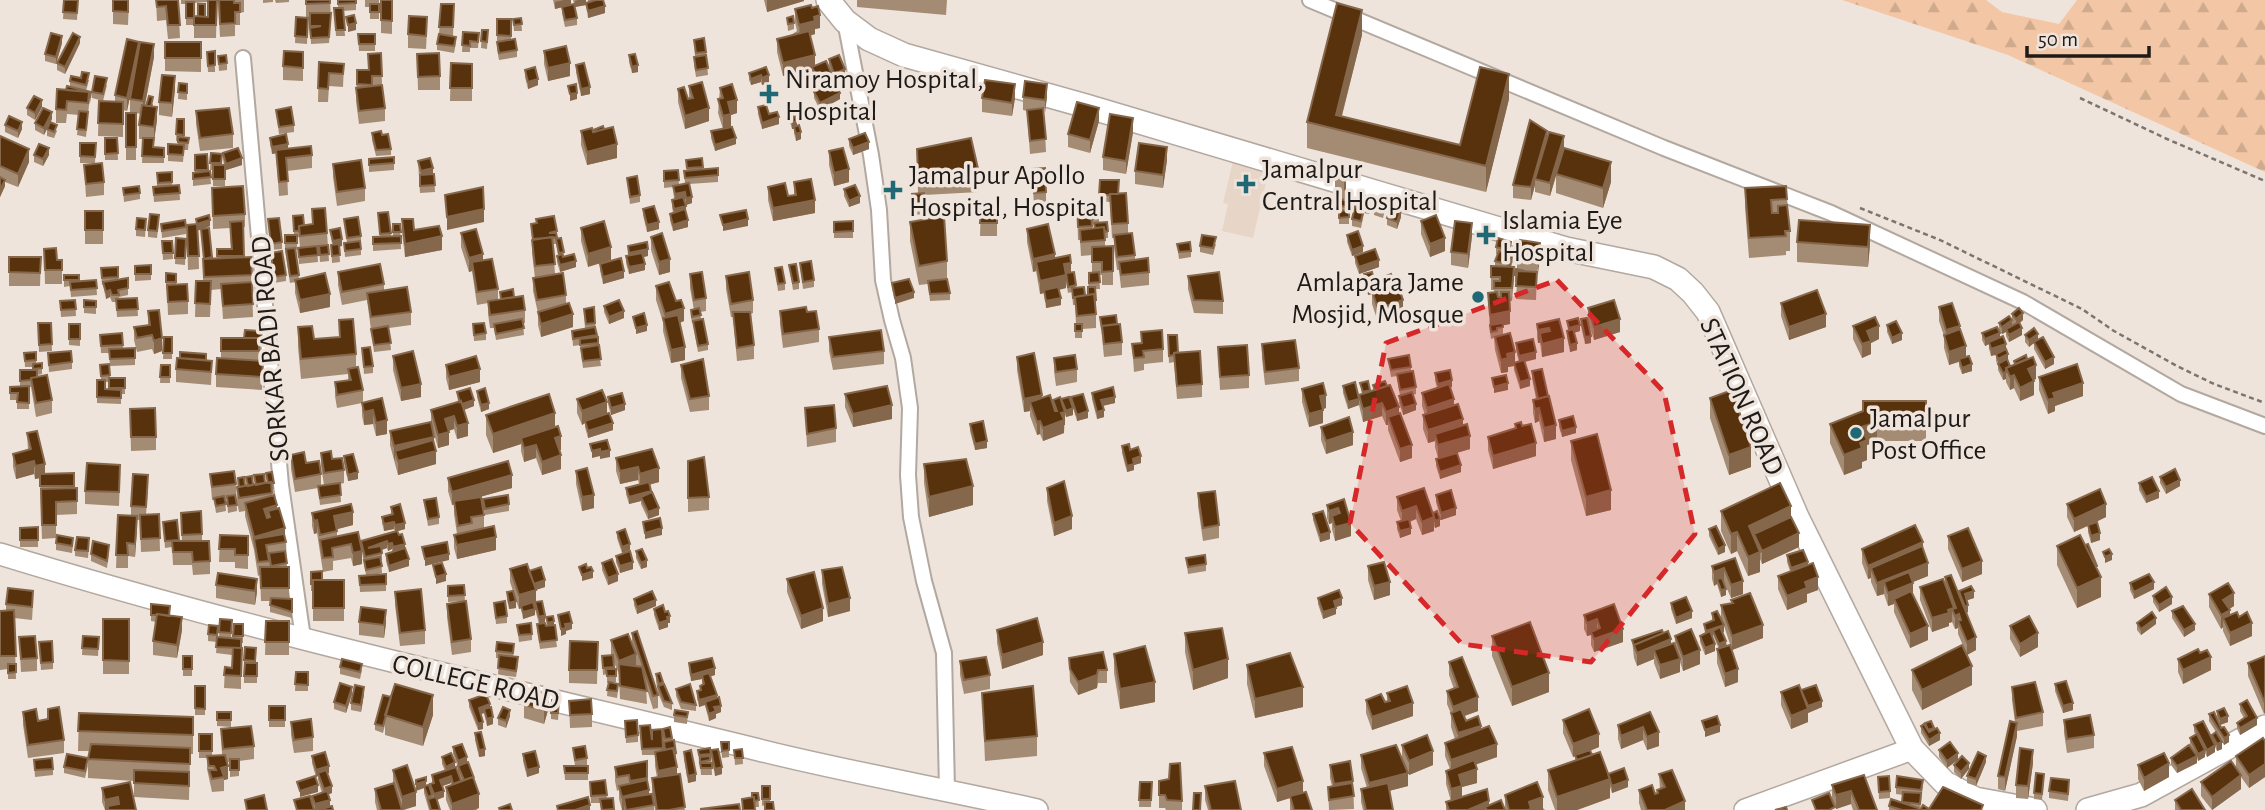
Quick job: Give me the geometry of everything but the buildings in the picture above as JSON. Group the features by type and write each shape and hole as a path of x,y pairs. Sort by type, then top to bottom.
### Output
{"main road":[{"name":"STATION ROAD","path":"828,0 845,21 869,38 904,55 1086,106 1566,249 1654,267 1678,279 1708,312 1797,517 1912,749 1945,783 1975,799 2035,810"},
{"name":"COLLEGE ROAD","path":"0,554 97,584 303,638 760,751 947,790 981,803 1037,810"},
{"path":"2088,810 2124,805 2265,727"},
{"path":"1745,810 1912,749"}],"street":[{"path":"1310,0 1651,143 1831,213 2023,302 2181,394 2265,426"},
{"path":"845,21 871,155 879,210 883,280 907,383 910,408 908,475 911,517 924,581 944,653 947,790"},
{"name":"SORKAR BADI ROAD","path":"243,58 281,485 303,638"}],"path":[{"path":"2080,98 2265,181"}],"highlighted area":[{"path":"1557,280 1664,392 1695,534 1591,662 1462,644 1350,523 1386,343"}],"shaded area":[{"name":"Jamalpur Central Hospital","path":"1234,157 1270,166 1253,238 1222,231 1228,204 1223,203"}],"green space":[{"path":"1842,0 1986,0 2002,12 2059,24 2077,0 2265,0 2265,172 2008,55"}],"place":[{"name":"Niramoy Hospital, Hospital","path":"769,94"},
{"name":"Jamalpur Central Hospital","path":"1246,184"},
{"name":"Jamalpur Apollo Hospital, Hospital","path":"893,190"},
{"name":"Islamia Eye Hospital","path":"1486,235"},
{"name":"Amlapara Jame Mosjid, Mosque","path":"1478,297"},
{"name":"Jamalpur Post Office","path":"1856,433"}]}
